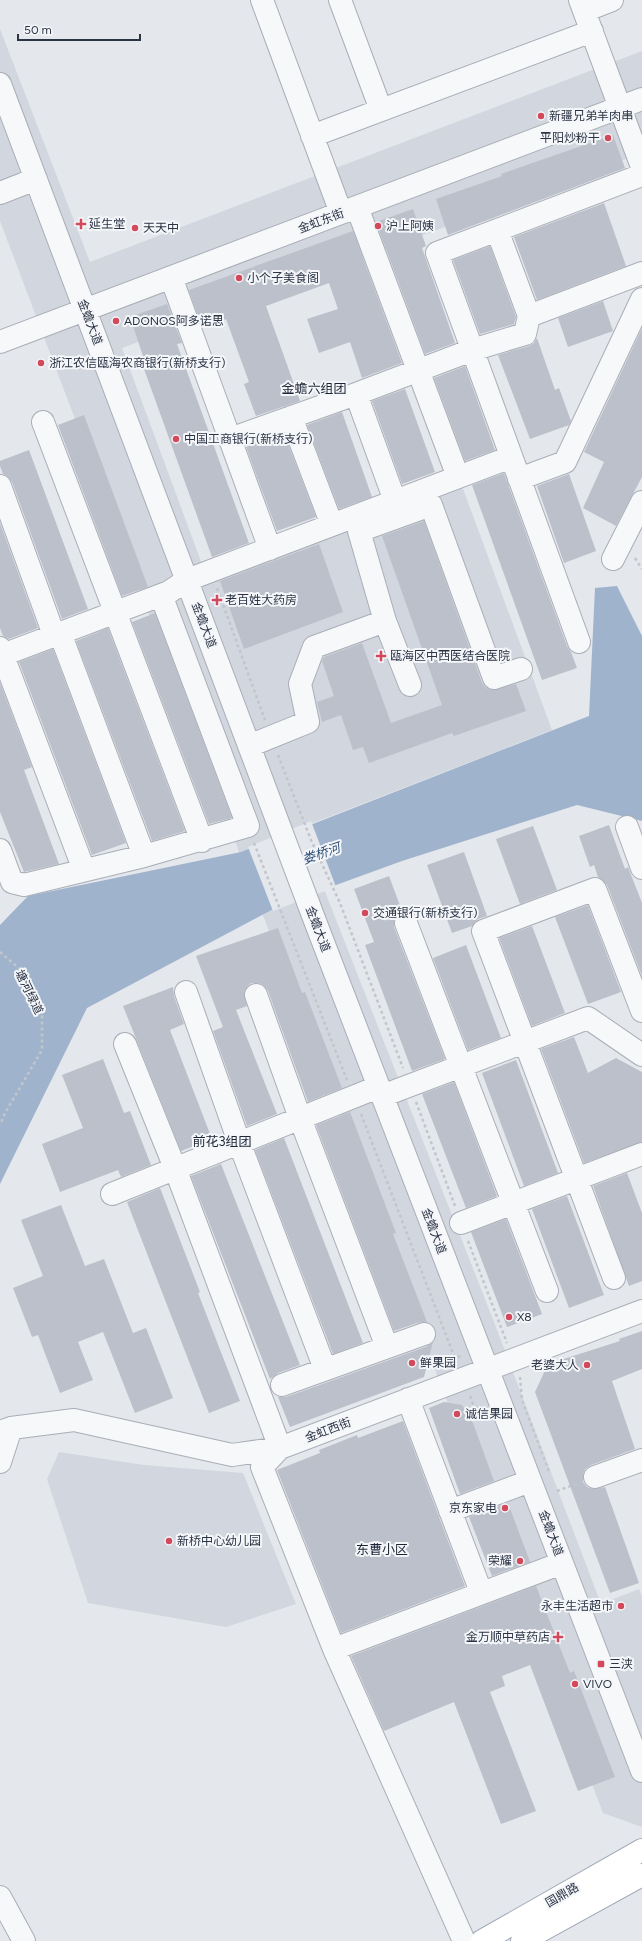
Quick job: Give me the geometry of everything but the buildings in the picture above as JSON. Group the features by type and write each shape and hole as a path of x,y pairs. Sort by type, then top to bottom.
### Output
{"main road":[{"name":"国鼎路","path":"482,1941 642,1850"},
{"name":"国鼎路","path":"522,1941 642,1875"}],"street":[{"path":"262,0 312,136 349,210 418,371 458,477"},
{"path":"340,0 381,110"},
{"path":"612,0 582,5 642,168"},
{"path":"312,136 592,31"},
{"name":"金蟾大道","path":"0,84 272,808 487,1369 512,1404 541,1479 562,1563 642,1771"},
{"name":"金虹东街","path":"0,342 642,99"},
{"path":"579,642 437,253 642,175"},
{"path":"0,193 36,180"},
{"path":"230,439 356,394 472,350 525,334 529,316 497,230"},
{"path":"529,316 642,273"},
{"path":"172,277 270,548"},
{"path":"519,479 565,462 642,298"},
{"path":"356,394 395,501"},
{"path":"291,417 332,525"},
{"path":"43,422 202,841"},
{"path":"84,870 1,653 57,634 161,595 187,580 511,457"},
{"path":"0,486 144,856"},
{"path":"613,560 642,502"},
{"path":"410,684 385,621 358,532 431,505 494,678 521,669"},
{"path":"0,850 4,875 12,882 24,885 202,841 248,826 161,595"},
{"path":"249,746 308,722 300,684 314,647 385,621"},
{"path":"626,827 642,868"},
{"path":"614,1278 484,931 595,889 642,1011"},
{"path":"406,922 547,1291"},
{"path":"186,992 239,1142 325,1370"},
{"path":"256,995 300,1118 387,1347"},
{"path":"112,1194 354,1097 409,1086 588,1018 642,1056"},
{"path":"124,1044 175,1168 280,1448 262,1467 334,1649 464,1941"},
{"path":"461,1223 642,1154"},
{"name":"金虹西街","path":"6,1430 74,1420 232,1455 280,1448 642,1311"},
{"path":"282,1385 424,1334"},
{"path":"408,1399 481,1592"},
{"path":"0,1462 6,1430"},
{"path":"595,1477 642,1460"},
{"path":"450,1511 541,1479"},
{"path":"334,1649 481,1592 562,1563"},
{"path":"0,1897 24,1941"}],"path":[{"path":"211,571 241,658 311,840 332,885 506,1341"},
{"path":"252,838 473,1404 484,1414 512,1404"},
{"name":"塘河绿道","path":"0,952 21,970 42,1014 42,1050 5,1113 0,1125"},
{"path":"526,1373 520,1377 512,1404 541,1479"},
{"path":"557,1491 595,1477"},
{"path":"554,1484 560,1499"}],"shaded area":[{"path":"0,29 90,262 642,51 642,153 122,348 209,583 462,486 552,730 300,828 494,1322 601,1604 639,1589 642,1597 642,1827 603,1813 0,221"},
{"name":"新桥中心幼儿园","path":"59,1452 144,1465 243,1473 296,1604 226,1627 88,1603 47,1479"}],"water":[{"name":"娄桥河","path":"617,586 642,636 642,821 577,805 402,861 281,905 87,1008 0,1184 0,925 28,896 241,852 589,716 595,588"}],"pier":[{"path":"311,821 336,887 273,911 248,847"}],"place":[{"name":"新疆兄弟羊肉串","path":"541,116"},
{"name":"平阳炒粉干","path":"608,138"},
{"name":"延生堂","path":"81,224"},
{"name":"沪上阿姨","path":"378,226"},
{"name":"天天中","path":"135,228"},
{"name":"小个子美食阁","path":"239,278"},
{"name":"ADONOS阿多诺思","path":"116,321"},
{"name":"浙江农信瓯海农商银行(新桥支行)","path":"41,363"},
{"name":"中国工商银行(新桥支行)","path":"176,439"},
{"name":"老百姓大药房","path":"217,600"},
{"name":"瓯海区中西医结合医院","path":"381,656"},
{"name":"交通银行(新桥支行)","path":"365,913"},
{"name":"X8","path":"509,1317"},
{"name":"鲜果园","path":"412,1363"},
{"name":"老婆大人","path":"587,1365"},
{"name":"诚信果园","path":"457,1414"},
{"name":"京东家电","path":"505,1508"},
{"name":"新桥中心幼儿园","path":"169,1541"},
{"name":"荣耀","path":"520,1561"},
{"name":"永丰生活超市","path":"621,1606"},
{"name":"金万顺中草药店","path":"558,1637"},
{"name":"三浃","path":"601,1664"},
{"name":"VIVO","path":"575,1684"}],"district":[{"name":"金蟾六组团","path":"314,388"},
{"name":"前花3组团","path":"222,1141"},
{"name":"东曹小区","path":"382,1549"}]}
